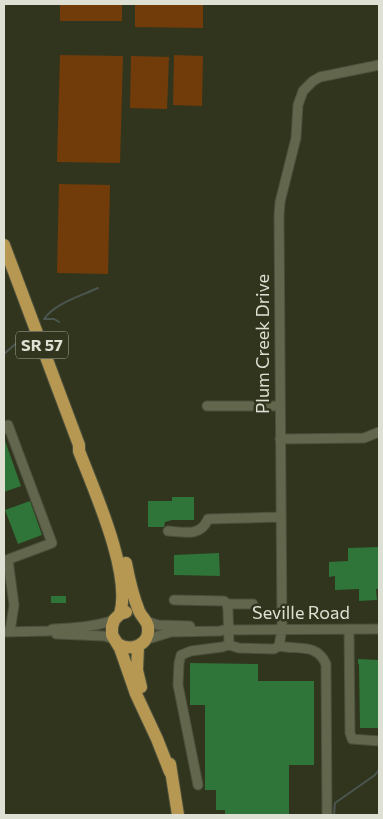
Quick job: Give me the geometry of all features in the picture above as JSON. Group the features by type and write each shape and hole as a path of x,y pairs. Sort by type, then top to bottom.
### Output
{"highway":[{"name":"SR 57","path":"4,245 104,514 114,547 122,594 117,617 112,627 136,694 170,772 178,815"},
{"name":"SR 57","path":"79,445 83,448 114,519 132,588 148,632 136,662 138,677 164,739 171,767 170,772"},
{"path":"117,617 131,611 144,618"},
{"path":"116,641 130,648 142,643"}],"street":[{"name":"Plum Creek Drive","path":"278,646 282,629 280,202 296,138 298,105 308,86 313,81 328,75 379,65"},
{"path":"207,406 280,406"},
{"path":"4,429 8,425 52,543 6,561 14,605 7,632 91,627 117,617"},
{"path":"280,439 364,438 379,432"},
{"path":"168,531 198,531 205,527 208,519 281,518"},
{"path":"174,600 224,601 227,604 253,604"},
{"path":"227,604 226,630 229,644"},
{"name":"Seville Road","path":"144,618 158,625 226,630"},
{"path":"350,629 350,733 352,740 379,741"},
{"name":"Seville Road","path":"142,643 171,632 379,629"},
{"path":"49,631 53,633 104,636 116,641"},
{"path":"198,784 178,685 181,654 222,647 229,644 239,648 274,649 278,646 316,650 326,664 327,815"}],"shaded area":[{"path":"60,4 122,4 122,21 60,21"},
{"path":"135,4 203,4 203,28 135,27"},
{"path":"60,55 123,56 120,163 57,162"},
{"path":"174,55 203,56 202,106 173,105"},
{"path":"131,56 169,57 167,109 130,108"},
{"path":"59,184 110,185 108,274 57,273"}],"building":[{"path":"4,438 21,486 4,492"},
{"path":"172,497 194,497 194,520 172,520 165,522 164,527 148,527 148,501 172,501"},
{"path":"30,501 42,535 18,544 5,510"},
{"path":"379,547 379,589 376,589 377,600 359,601 359,589 335,590 335,576 329,577 329,562 348,561 348,548"},
{"path":"219,553 220,576 174,575 174,555"},
{"path":"51,596 66,596 66,603 51,603"},
{"path":"358,659 379,660 379,728 360,728"},
{"path":"190,663 258,664 258,681 314,681 314,765 289,765 289,815 225,815 225,810 216,810 216,790 205,790 205,705 190,705"}],"waterway":[{"path":"44,319 61,304 98,288"},
{"path":"45,319 54,319 59,322"},
{"path":"4,354 27,334"},
{"path":"334,815 335,803 375,775 379,770"}]}
